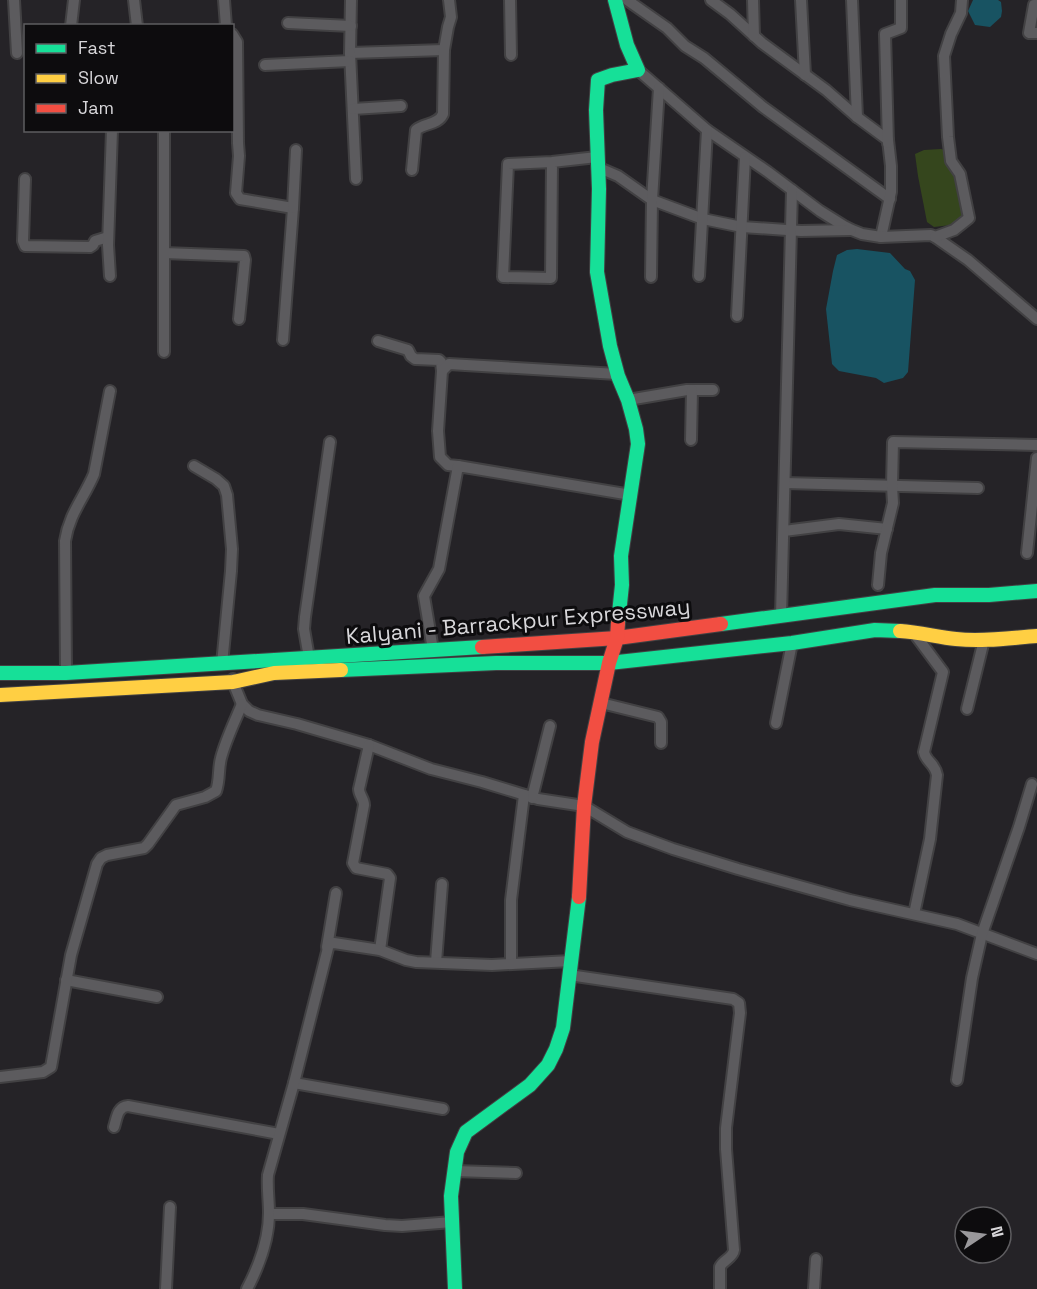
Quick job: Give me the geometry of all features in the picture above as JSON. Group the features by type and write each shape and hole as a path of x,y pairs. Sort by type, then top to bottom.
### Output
{"main road":[{"path":"455,1289 451,1196 457,1152 466,1132 530,1085 548,1065 563,1028 580,889 584,806 592,742 609,663 618,638 622,585 621,556 638,444 628,400 617,374 610,346 597,272 599,189 596,110 598,80 638,70 622,32 615,0"},
{"name":"Kalyani - Barrackpur Expressway","path":"0,674 66,673 618,638 935,595 989,595 1037,591"},
{"path":"0,695 233,682 297,672 496,663 609,663 792,643 875,630 914,632 956,639 984,640 1037,636"}],"street":[{"path":"14,0 16,53"},
{"path":"71,24 74,0"},
{"path":"134,0 137,24"},
{"path":"224,0 226,24"},
{"path":"351,0 350,57 357,179"},
{"path":"412,170 417,128 437,121 443,114 444,50 451,16 450,0"},
{"path":"510,0 511,55"},
{"path":"627,0 667,28 685,46 704,58 763,107 890,199"},
{"path":"711,0 754,36 826,90 856,117 888,140 888,143"},
{"path":"753,0 754,36"},
{"path":"801,0 805,75"},
{"path":"852,0 856,117"},
{"path":"881,237 890,199 891,166 888,143 885,34 902,28 901,0"},
{"path":"935,237 954,230 969,218 960,174 951,161 944,56 961,13 962,0"},
{"path":"1037,5 1034,5 1029,33 1037,33"},
{"path":"288,23 351,26"},
{"path":"234,37 237,42 235,67 239,156 237,197 293,208"},
{"path":"265,65 444,50"},
{"path":"638,70 707,130 820,211 852,230"},
{"path":"651,277 652,200 659,88"},
{"path":"353,109 401,106"},
{"path":"699,276 707,130"},
{"path":"110,276 108,237 112,132"},
{"path":"164,132 164,352"},
{"path":"283,340 296,150"},
{"path":"737,316 745,157"},
{"path":"552,162 551,278 503,277 508,164 552,162 597,162 652,200 703,219 742,227 790,231 852,230 881,237 931,235 968,260 1037,319"},
{"path":"26,178 23,241 25,246 90,247 95,241 108,237"},
{"path":"781,616 792,190"},
{"path":"164,253 244,256 239,319"},
{"path":"378,341 408,350 415,359 441,362 438,431 440,457 443,462 448,465 631,495"},
{"path":"442,371 449,364 617,374"},
{"path":"628,400 692,390 713,390"},
{"path":"691,440 692,390"},
{"path":"66,673 65,541 72,516 94,474 110,391"},
{"path":"309,658 304,629 305,617 330,442"},
{"path":"878,585 881,553 893,503 893,442 1037,445"},
{"path":"1027,553 1037,458"},
{"path":"194,466 224,486 227,495 232,549 228,663 242,704 249,711 369,746 431,769 528,796 584,806 627,832 673,849 850,900 957,924 1037,954"},
{"path":"433,650 424,596 439,569 458,466"},
{"path":"785,483 978,488"},
{"path":"784,531 839,524 887,529"},
{"path":"914,632 943,672 924,752 926,758 935,767 937,775 930,839 914,914"},
{"path":"967,709 984,640"},
{"path":"776,723 792,643"},
{"path":"601,703 658,717 661,722 661,743"},
{"path":"0,1077 43,1072 51,1066 71,955 97,864 107,855 144,848 176,805 205,797 216,791 224,747 242,704"},
{"path":"511,964 511,900 528,796 550,726"},
{"path":"369,746 359,789 364,805 353,863 356,868 387,874 390,878 380,950"},
{"path":"957,1080 972,978 982,934 1032,784"},
{"path":"436,962 442,884"},
{"path":"247,1289 254,1276 268,1232 268,1175 311,1018 336,893"},
{"path":"327,947 334,943 380,950 411,961 570,968 733,999 739,1003 740,1013 726,1128 734,1250 720,1267 720,1289"},
{"path":"66,980 158,997"},
{"path":"294,1083 443,1109"},
{"path":"114,1127 119,1109 125,1106 279,1134"},
{"path":"454,1172 516,1173"},
{"path":"166,1289 170,1207"},
{"path":"269,1214 303,1214 402,1226 452,1222"},
{"path":"814,1289 816,1259"}],"green space":[{"path":"924,150 948,151 958,177 964,216 951,225 934,227 927,222 915,154"}],"water":[{"path":"973,0 998,0 1001,2 1001,17 990,27 975,25 968,11"},
{"path":"847,250 890,253 905,269 910,271 915,280 908,372 903,378 884,383 876,378 839,371 832,364 826,309 833,271 837,255"}],"traffic: fast":[{"path":"615,0 627,45 638,70 598,80 596,110 599,189 597,272 610,346 618,376 628,400 638,444 621,556 622,585 618,623"},
{"path":"721,624 935,595 989,595 1037,591"},
{"path":"341,670 496,663 609,663 792,643 875,630 900,631"},
{"path":"0,673 66,673 482,647"},
{"path":"455,1289 451,1196 457,1152 466,1132 530,1085 548,1065 556,1049 563,1028 579,897"}],"traffic: slow":[{"path":"900,631 966,640 1037,636"},
{"path":"0,695 233,682 274,673 341,670"}],"traffic: jam":[{"path":"579,897 584,806 592,742 609,663 617,638 618,623"},
{"path":"482,647 617,638 721,624"}]}
